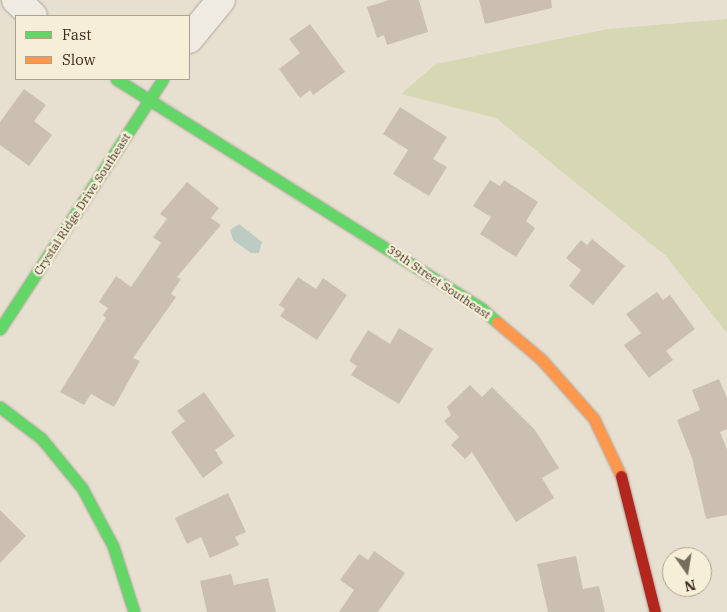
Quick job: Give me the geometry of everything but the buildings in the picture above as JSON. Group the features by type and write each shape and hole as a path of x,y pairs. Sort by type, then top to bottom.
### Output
{"street":[{"path":"16,0 32,15"},
{"path":"190,38 221,0"},
{"name":"39th Street Southeast","path":"118,80 149,101 187,121 482,309 566,384 594,419 624,482 655,612"},
{"name":"Crystal Ridge Drive Southeast","path":"0,329 162,80"},
{"path":"0,408 40,438 82,488 113,546 134,612"}],"green space":[{"path":"727,19 727,333 666,256 496,118 401,94 436,64 608,29"}],"shaded area":[{"path":"239,224 262,242 259,253 251,253 233,240 230,230"}],"traffic: fast":[{"path":"118,80 482,309 497,322"},
{"path":"0,329 162,80"},
{"path":"0,407 41,438 82,488 113,546 134,612"}],"traffic: slow":[{"path":"497,322 541,359 594,419 621,476"}],"traffic: jam":[{"path":"621,476 655,612"}]}
